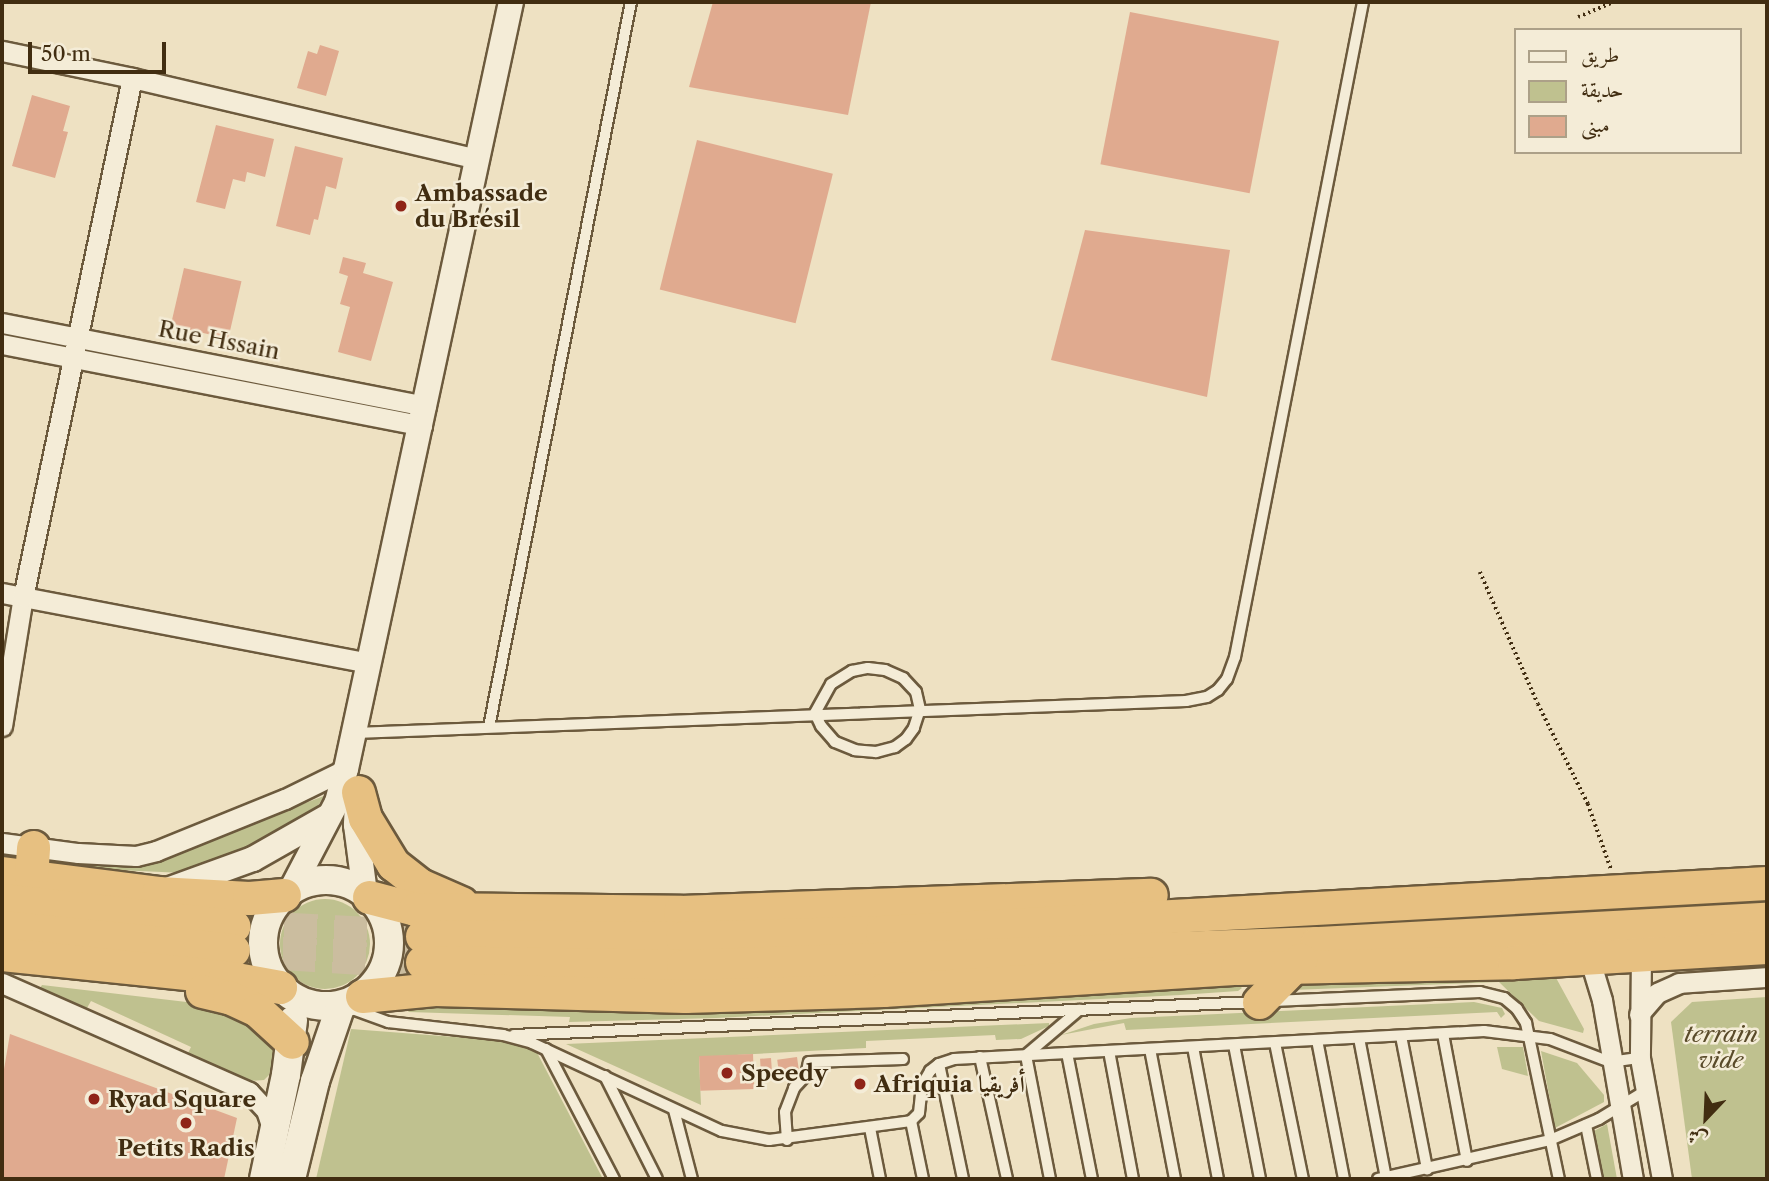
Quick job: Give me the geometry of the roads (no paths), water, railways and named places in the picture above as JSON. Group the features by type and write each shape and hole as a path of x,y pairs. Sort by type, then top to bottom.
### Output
{"highway":[{"path":"352,780 365,818 393,864 420,885 480,911"},
{"path":"17,860 158,892 249,898 288,892"},
{"path":"1767,883 882,932 422,949 683,966 1317,943 1767,919"},
{"path":"367,895 415,909 680,912 1195,894 1246,897 1295,910"},
{"path":"2,900 234,938 2,927"},
{"path":"1259,1002 1317,943"},
{"path":"349,1002 435,989 685,996 846,991 1767,947"},
{"path":"2,954 225,977 285,992"},
{"path":"118,966 155,985 213,993 244,1003 270,1020 292,1042"}],"main road":[{"path":"264,1179 292,1042 285,992 267,966 262,941 272,908 288,892 306,883 329,880 352,885 367,895 387,924 388,956 374,985 349,1002 315,1006 285,992"},
{"path":"291,1179 315,1081 349,1002"}],"street":[{"path":"367,895 352,780 354,733 511,2"},
{"path":"2,51 132,78 477,159"},
{"path":"2,726 23,597 132,78"},
{"name":"Rue Hssain","path":"2,323 79,337 424,416"},
{"name":"Rue Hssain","path":"2,344 424,416"},
{"path":"2,593 368,663"},
{"path":"288,892 328,816 352,780"},
{"path":"17,860 120,856 156,851 285,799 352,780"},
{"path":"158,892 253,859 328,816"},
{"path":"1641,954 1640,1058 1662,1179"},
{"path":"1589,957 1602,1000 1610,1062 1633,1179"},
{"path":"1639,1014 1657,993 1679,983 1767,977"},
{"path":"2,983 249,1092 266,1110 274,1133"},
{"path":"249,1092 270,1088 286,1075"}],"lane":[{"path":"489,727 631,2"},
{"path":"354,733 815,713 1186,701 1207,697 1227,679 1237,649 1363,2"},
{"path":"868,668 885,670 903,678 916,692 920,709 914,729 906,739 889,750 876,752 855,750 835,742 821,726 815,713 831,684 852,671 868,668"},
{"path":"349,1002 388,1022 503,1035 1488,992 1504,998 1517,1009 1529,1034 1559,1179"},
{"path":"1026,1055 1079,1010"},
{"path":"503,1035 546,1048 674,1110 734,1135 787,1140 911,1121 919,1113 925,1078 939,1064 980,1057 1484,1031 1529,1034 1570,1045 1610,1062 1640,1058"},
{"path":"1443,1034 1467,1161"},
{"path":"1401,1036 1427,1169"},
{"path":"1359,1038 1382,1179 1550,1140 1586,1125 1645,1091"},
{"path":"1317,1040 1344,1179"},
{"path":"1275,1042 1303,1179"},
{"path":"1234,1045 1260,1179"},
{"path":"1193,1047 1218,1179"},
{"path":"546,1048 614,1179"},
{"path":"1150,1049 1175,1179"},
{"path":"1109,1051 1133,1179"},
{"path":"1067,1053 1092,1179"},
{"path":"1026,1055 1050,1179"},
{"path":"980,1057 1007,1179"},
{"path":"787,1140 785,1112 794,1088 806,1075 809,1062 903,1059"},
{"path":"939,1064 963,1179"},
{"path":"604,1075 657,1179"},
{"path":"674,1110 692,1179"},
{"path":"911,1121 923,1179"},
{"path":"1586,1125 1597,1179"},
{"path":"870,1128 880,1179"}],"tunnel":[{"path":"234,926 422,936"},
{"path":"233,950 422,962"}],"place":[{"name":"Ambassade du Brésil","path":"401,206"},
{"name":"Speedy","path":"727,1073"},
{"name":"Afriquia أفريقيا","path":"860,1084"},
{"name":"Ryad Square","path":"94,1099"},
{"name":"Petits Radis","path":"186,1123"}],"park label":[{"name":"terrain vide","path":"1721,1047"}]}
